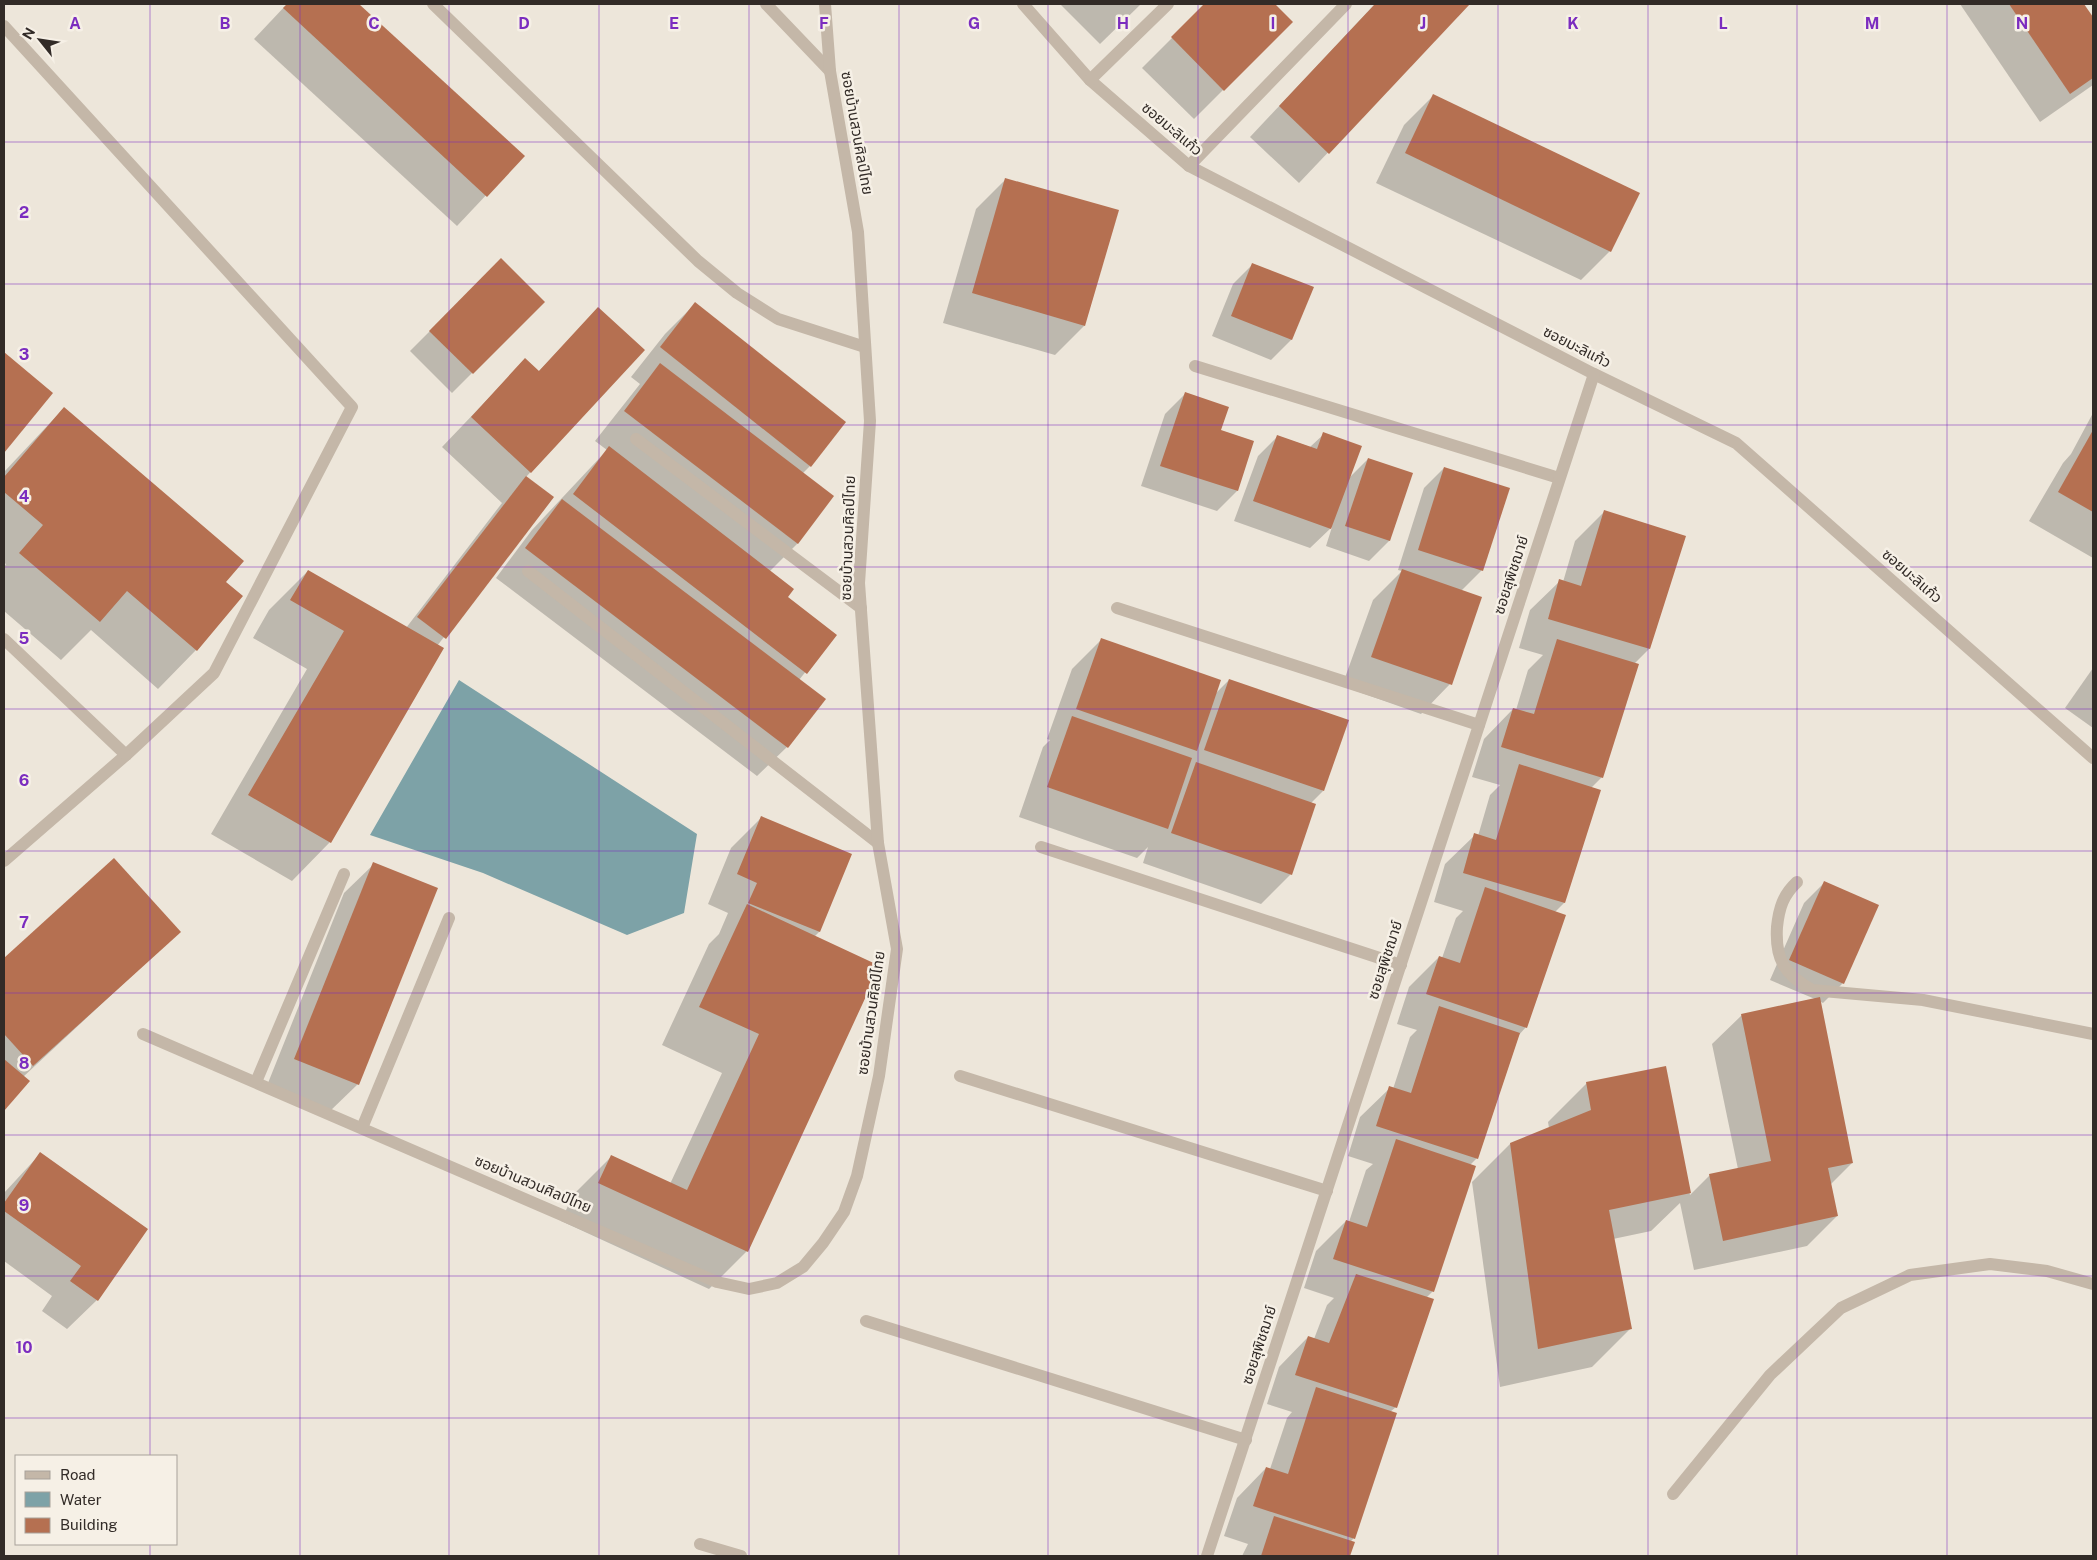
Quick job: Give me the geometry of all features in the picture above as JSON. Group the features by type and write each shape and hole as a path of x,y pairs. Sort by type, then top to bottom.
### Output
{"street":[{"path":"433,4 698,261 731,288 778,319 865,348"},
{"path":"766,4 830,71"},
{"name":"ซอยบ้านสวนศิลป์ไทย","path":"143,1034 717,1282 749,1289 777,1283 803,1267 823,1243 844,1212 857,1176 879,1076 897,949 878,843 859,583 870,421 858,232 830,71 825,4"},
{"name":"ซอยมะลิแก้ว","path":"1023,4 1090,80 1189,166 1594,374 1736,443 2093,758"},
{"path":"1090,80 1168,4"},
{"path":"1189,166 1346,4"},
{"path":"4,26 352,407 214,673 126,755 4,861"},
{"path":"1194,366 1559,478"},
{"name":"ซอยสุพิชฌาย์","path":"1207,1556 1594,374"},
{"path":"636,439 861,608"},
{"path":"528,570 878,843"},
{"path":"1117,608 1479,725"},
{"path":"4,639 126,755"},
{"path":"1042,847 1401,965"},
{"path":"256,1082 344,874"},
{"path":"1797,882 1787,892 1779,910 1776,950 1786,969 1797,982 1812,990 1923,1000 2093,1034"},
{"path":"362,1128 450,918"},
{"path":"960,1076 1327,1191"},
{"path":"1673,1494 1770,1375 1841,1308 1910,1275 1990,1264 2047,1272 2093,1284"},
{"path":"866,1321 1246,1440"},
{"path":"700,1544 742,1556"}],"water":[{"path":"459,680 697,834 684,913 627,935 483,873 370,835"}],"building":[{"path":"287,4 359,4 525,156 487,197 283,8"},
{"path":"1204,4 1275,4 1293,22 1224,91 1171,37"},
{"path":"1375,4 1470,4 1329,154 1279,106"},
{"path":"2009,4 2084,4 2093,17 2093,78 2070,94"},
{"path":"1433,94 1640,193 1611,252 1405,153"},
{"path":"1005,178 1119,210 1085,326 972,293"},
{"path":"501,258 545,302 473,374 429,331"},
{"path":"1252,263 1314,287 1292,340 1231,316"},
{"path":"695,302 846,422 811,467 660,347"},
{"path":"598,307 645,350 531,473 471,417 525,358 539,371"},
{"path":"4,352 53,393 4,453"},
{"path":"660,363 834,496 798,544 624,411"},
{"path":"1185,392 1229,407 1221,430 1254,441 1238,491 1160,466"},
{"path":"64,407 244,561 226,582 243,596 197,651 127,591 100,622 19,553 43,525 4,492 4,477"},
{"path":"2093,430 2093,512 2058,492"},
{"path":"1323,432 1362,446 1331,529 1253,501 1277,435 1317,449"},
{"path":"609,446 794,589 788,597 837,635 807,674 573,494"},
{"path":"1368,458 1413,473 1390,541 1345,526"},
{"path":"1444,467 1510,488 1483,571 1418,550"},
{"path":"526,476 554,497 446,639 417,617"},
{"path":"562,499 826,699 788,748 525,548"},
{"path":"1604,510 1686,536 1650,649 1548,619 1559,579 1581,586"},
{"path":"1402,569 1482,597 1452,685 1371,657"},
{"path":"308,570 444,648 331,843 248,795 344,631 290,600"},
{"path":"1101,638 1221,680 1197,751 1076,709"},
{"path":"1557,639 1639,664 1603,778 1501,747 1513,708 1534,714"},
{"path":"1229,679 1349,720 1324,791 1204,750"},
{"path":"1072,716 1192,758 1168,829 1047,787"},
{"path":"1196,762 1316,804 1292,875 1171,833"},
{"path":"1519,764 1601,790 1565,903 1463,873 1474,833 1496,840"},
{"path":"761,816 852,854 820,932 748,903 757,883 737,874"},
{"path":"114,858 181,932 33,1066 4,1034 4,958"},
{"path":"373,862 438,888 359,1085 294,1059"},
{"path":"1824,881 1879,905 1844,984 1789,960"},
{"path":"1485,887 1566,915 1527,1028 1426,994 1439,956 1460,963"},
{"path":"747,904 880,966 748,1252 598,1183 611,1155 687,1190 759,1034 699,1007"},
{"path":"1820,997 1853,1163 1828,1168 1838,1216 1723,1241 1709,1174 1771,1161 1741,1014"},
{"path":"1439,1006 1520,1033 1478,1159 1376,1126 1389,1086 1411,1093"},
{"path":"4,1059 30,1081 4,1111"},
{"path":"1666,1066 1691,1193 1609,1210 1632,1329 1538,1349 1510,1143 1591,1110 1586,1082"},
{"path":"1396,1139 1476,1166 1434,1292 1333,1259 1346,1220 1367,1227"},
{"path":"40,1152 148,1229 98,1301 70,1281 81,1266 4,1211 4,1203"},
{"path":"1356,1274 1434,1299 1397,1408 1295,1375 1308,1336 1329,1343"},
{"path":"1316,1387 1397,1413 1355,1539 1253,1506 1266,1467 1288,1474"},
{"path":"1274,1516 1355,1542 1350,1556 1261,1556"}]}
